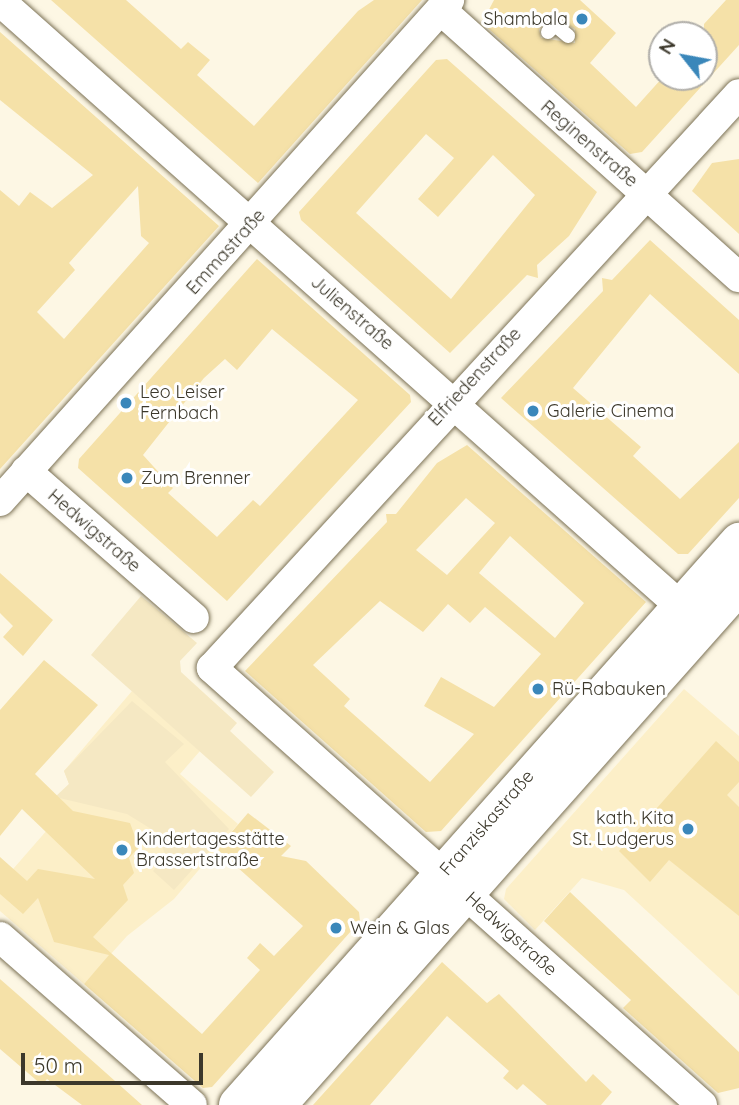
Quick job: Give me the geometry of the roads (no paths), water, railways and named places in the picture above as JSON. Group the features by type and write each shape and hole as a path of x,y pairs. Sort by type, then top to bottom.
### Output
{"main road":[{"name":"Franziskastraße","path":"277,1105 454,884 691,615 737,546"},
{"name":"Franziskastraße","path":"691,615 739,585"},
{"name":"Franziskastraße","path":"238,1105 454,884"}],"street":[{"name":"Julienstraße","path":"0,1 691,615"},
{"name":"Emmastraße","path":"0,501 445,5"},
{"name":"Reginenstraße","path":"445,5 517,67 646,194 739,277"},
{"name":"Elfriedenstraße","path":"214,664 453,401 739,94"},
{"name":"Hedwigstraße","path":"26,471 194,618"},
{"name":"Hedwigstraße","path":"214,664 214,673 454,884 687,1101"},
{"path":"0,937 192,1105"}],"lane":[{"path":"548,32 555,25 568,36"}],"place":[{"name":"Shambala","path":"582,19"},
{"name":"Leo Leiser Fernbach","path":"126,403"},
{"name":"Galerie Cinema","path":"533,411"},
{"name":"Zum Brenner","path":"127,478"},
{"name":"Rü-Rabauken","path":"538,689"},
{"name":"kath. Kita St. Ludgerus","path":"688,829"},
{"name":"Kindertagesstätte Brassertstraße","path":"122,850"},
{"name":"Wein & Glas","path":"336,928"}]}
